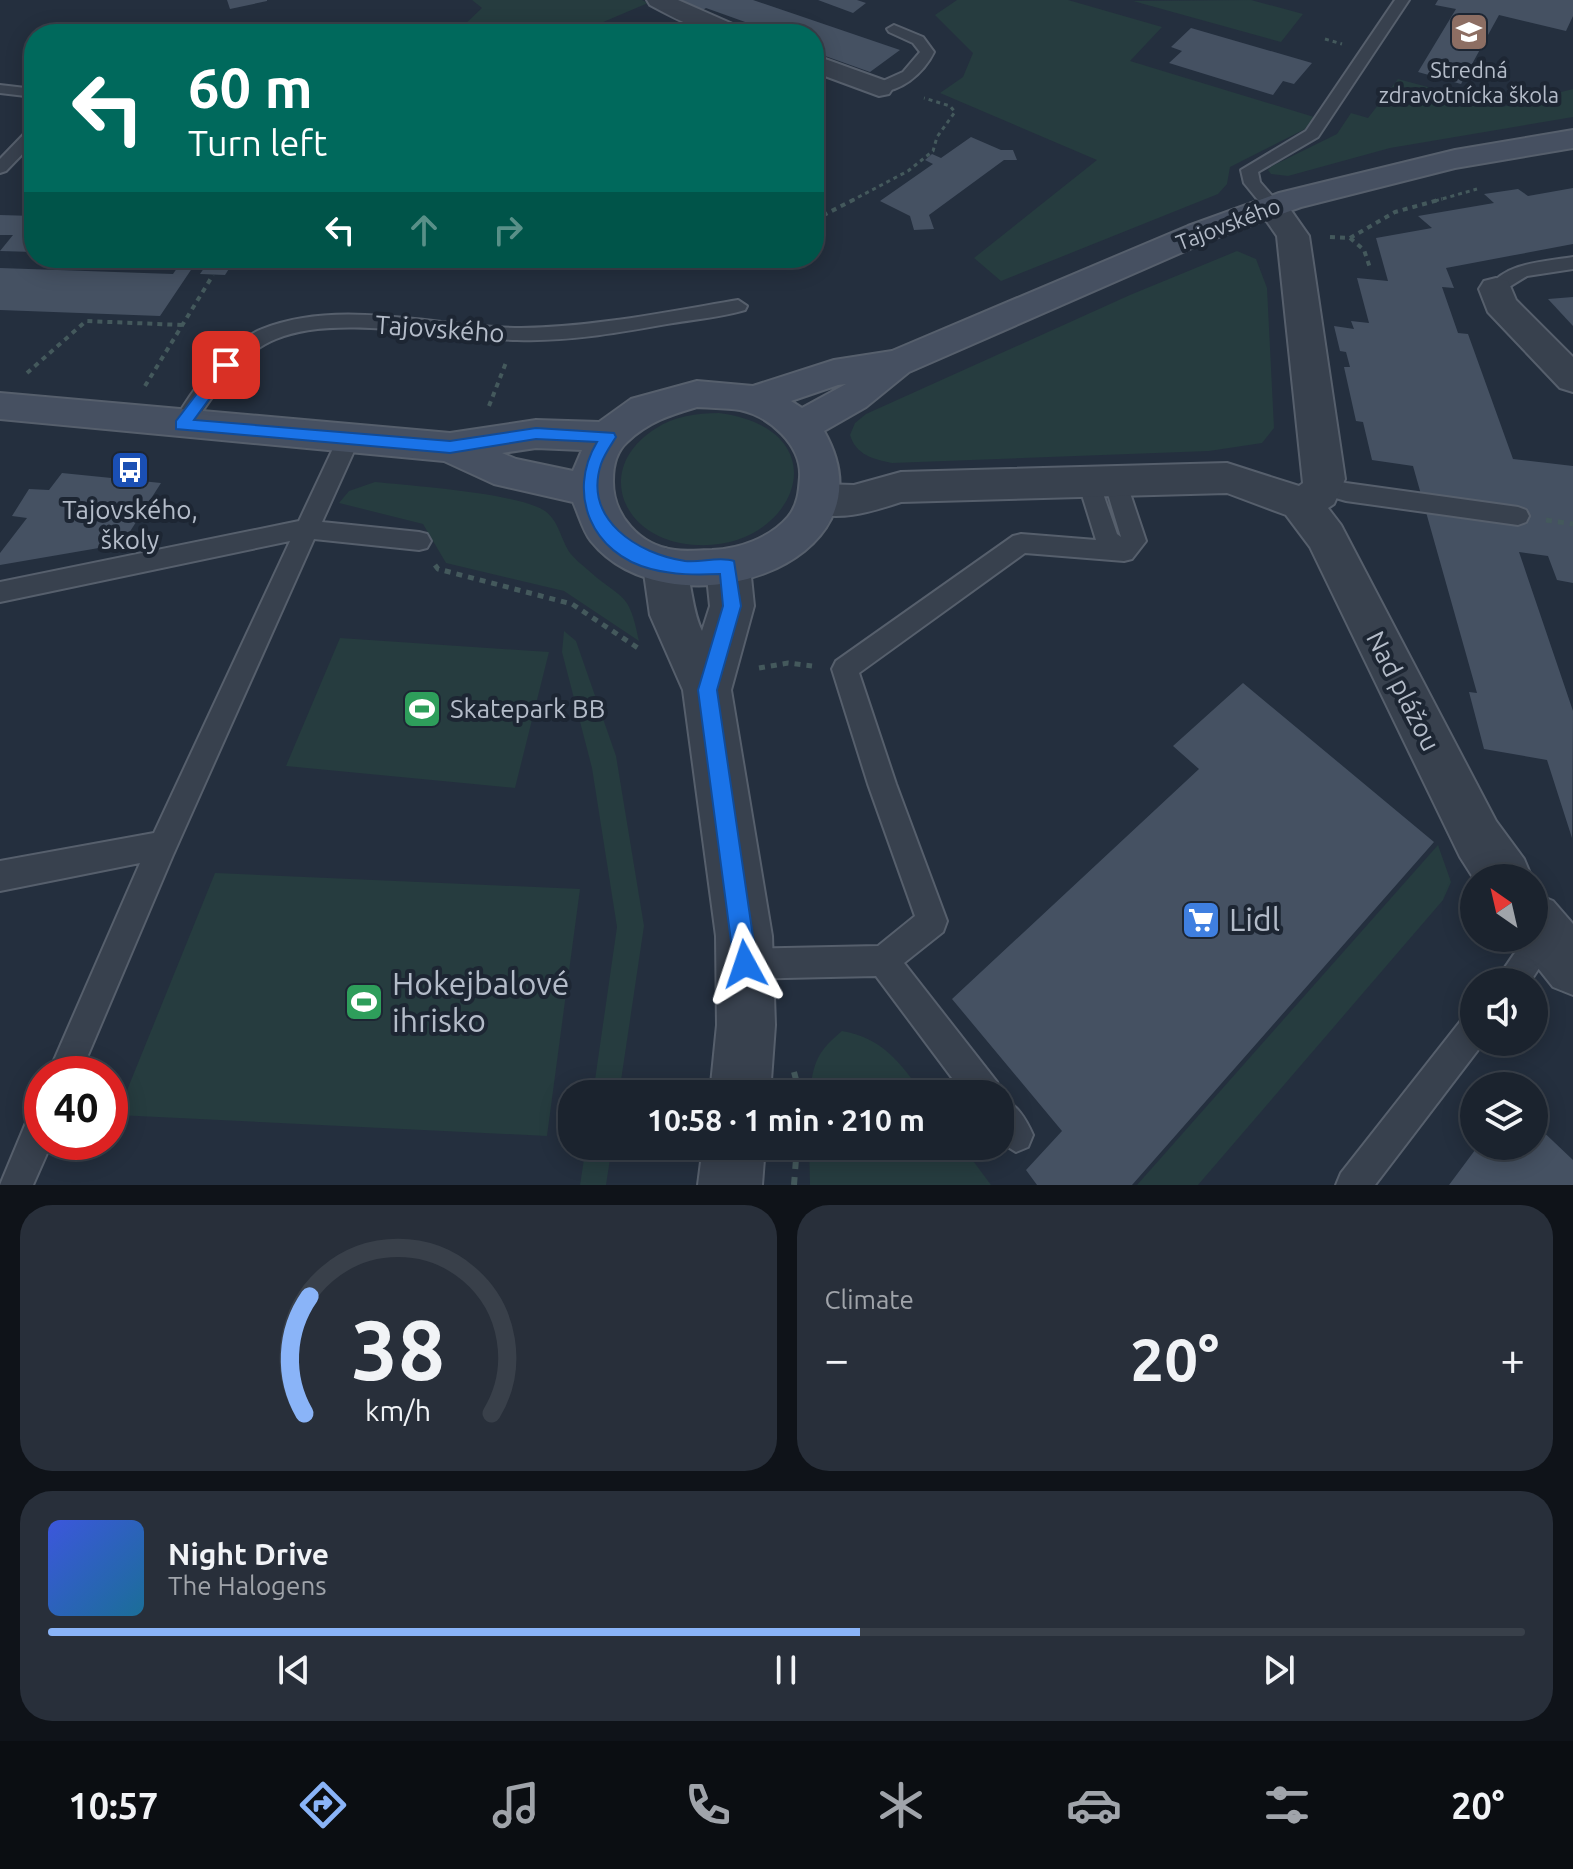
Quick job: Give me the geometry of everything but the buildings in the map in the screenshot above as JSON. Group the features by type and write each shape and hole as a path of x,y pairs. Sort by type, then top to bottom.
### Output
{"main road":[{"name":"Tajovského","path":"757,399 834,373 899,362 1199,233 1272,206 1439,162 1573,139"},
{"name":"Tajovského","path":"801,426 853,398 899,362"},
{"path":"717,393 757,399 801,426 816,448 820,485 805,523 786,542 762,556 728,567 665,566 630,551 616,541 599,521 589,490 593,462 608,437 639,412 676,397 717,393"},
{"path":"0,406 182,425 450,447 536,434 608,437"},
{"path":"450,447 508,473 589,490"}],"street":[{"path":"659,0 709,24"},
{"path":"824,67 879,88"},
{"path":"820,485 854,501 901,487 1227,478 1312,495 1325,479 1293,236 1272,206"},
{"path":"1496,289 1500,304 1573,379"},
{"name":"Nad plážou","path":"1312,495 1326,537 1478,839 1495,864"},
{"path":"665,566 672,615 707,690 745,964 746,1025 741,1080"},
{"path":"707,690 732,606 728,567"},
{"path":"730,1185 733,1160"}],"lane":[{"path":"1272,206 1252,183 1249,170 1312,134 1402,0"},
{"path":"879,88 902,80 921,66 927,52 918,40 894,29"},
{"path":"0,89 24,92"},
{"path":"0,168 24,143"},
{"path":"1496,289 1503,280 1519,273 1573,263"},
{"name":"Tajovského","path":"182,425 238,353 272,333 296,326 331,322 516,334 570,333 738,306"},
{"path":"72,1056 163,845 348,440"},
{"path":"745,964 883,961 932,921 882,784 845,669 1021,543 1124,552 1107,539 1102,482"},
{"path":"1312,495 1346,492 1518,516"},
{"path":"0,592 306,529 419,541"},
{"path":"0,876 163,845"},
{"path":"1525,968 1551,941"},
{"path":"883,961 974,1080"},
{"path":"1353,1185 1460,1047"},
{"path":"16,1185 27,1160"}],"path":[{"path":"824,215 908,171 933,151 937,137 955,112 940,102 879,88"},
{"path":"1321,236 1350,238 1395,212 1482,188"},
{"path":"1350,238 1364,250 1370,268"},
{"path":"143,390 213,275"},
{"path":"27,373 86,321 182,325"},
{"path":"486,415 516,334"},
{"path":"419,541 438,569 572,604 612,628 651,658"},
{"path":"761,667 788,663"},
{"path":"794,1185 796,1160"}],"green space":[{"path":"472,0 642,0 648,3 599,24 465,24 482,8"},
{"path":"957,0 1068,0 1162,27 1130,61 1314,117 1305,129 1230,167 1227,184 1218,194 1001,281 974,258 1097,160 940,93 963,77 973,53 935,15"},
{"path":"1251,0 1303,14 1281,42 1133,1"},
{"path":"1398,79 1502,107 1573,89 1573,117 1390,148 1288,176 1271,174 1268,170 1337,134 1351,113 1368,118"},
{"path":"1237,251 1256,259 1267,288 1274,428 1262,443 1209,451 892,463 866,455 853,442 850,435 855,423 866,414 1130,295"},
{"path":"719,413 760,425 784,444 794,468 790,493 775,516 751,534 719,544 680,543 658,536 629,511 622,495 621,477 626,460 637,444 662,425 686,416"},
{"path":"375,482 489,495 512,499 545,511 554,520 572,555 627,604 639,641 564,591 446,563 423,524 339,503 349,491"},
{"path":"564,631 576,641 616,756 644,926 621,1080 595,1080 617,927 592,768 562,652"},
{"name":"Skatepark BB","path":"340,638 549,652 515,788 286,766"},
{"path":"1438,845 1451,882 1443,900 1198,1185 1137,1185"},
{"name":"Hokejbalové ihrisko","path":"215,873 580,889 547,1136 128,1116 128,1088"},
{"path":"842,1031 869,1039 898,1062 912,1080 812,1080 818,1058"},
{"path":"584,1160 610,1160 606,1185 580,1185"},
{"path":"809,1160 972,1160 991,1185 810,1185"}],"place":[{"name":"Stredná zdravotnícka škola","path":"1469,32"},
{"name":"Tajovského, školy","path":"130,470"},
{"name":"Skatepark BB","path":"422,709"},
{"name":"Lidl","path":"1201,920"},
{"name":"Hokejbalové ihrisko","path":"364,1002"}],"route":[{"path":"226,365 182,425 450,447 536,434 608,437 593,462 589,490 599,521 616,541 651,562 665,566 689,569 728,567 732,606 707,690 744,936 745,964"}]}
